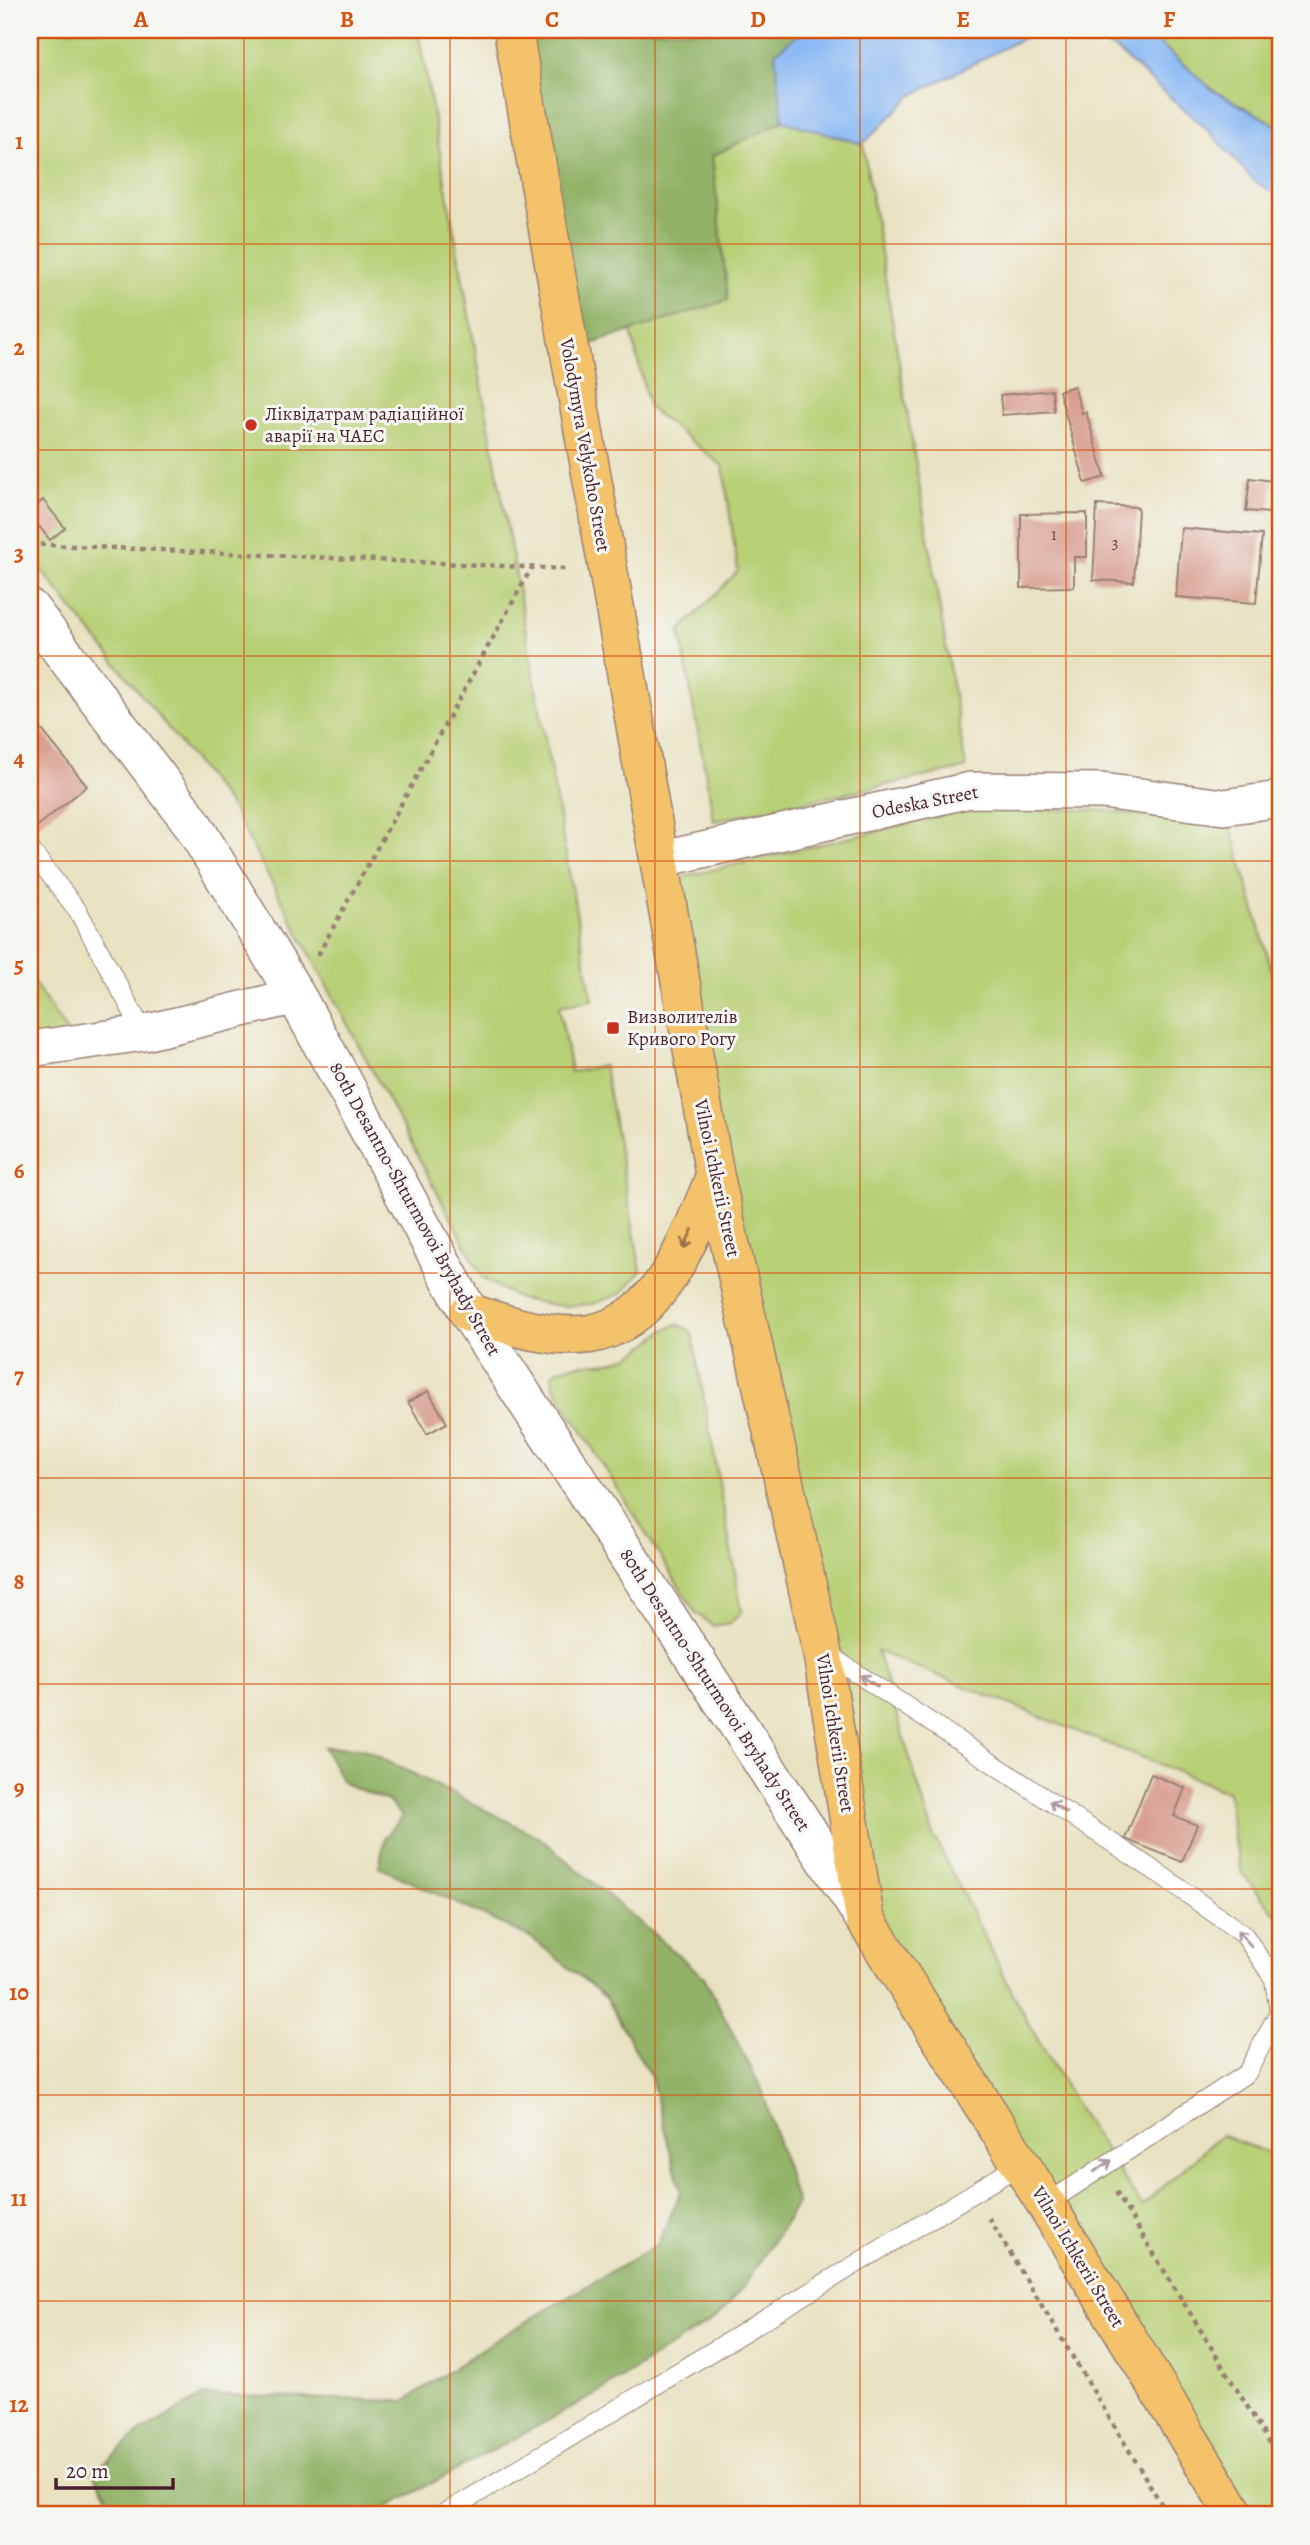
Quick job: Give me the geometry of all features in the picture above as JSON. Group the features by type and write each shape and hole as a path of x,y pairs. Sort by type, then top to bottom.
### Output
{"main road":[{"name":"Volodymyra Velykoho Street","path":"513,30 658,860"},
{"name":"Vilnoi Ichkerii Street","path":"658,860 715,1177 822,1651 865,1919 1046,2204 1235,2515"},
{"path":"469,1313 528,1330 570,1335 601,1331 627,1319 673,1270 715,1177"}],"street":[{"name":"80th Desantno-Shturmovoi Bryhady Street","path":"30,609 192,823 296,996 469,1313 865,1919"},
{"name":"Odeska Street","path":"658,860 970,790 1102,790 1224,807 1280,799"},
{"path":"30,1049 144,1033 296,996"}],"lane":[{"path":"30,849 78,911 144,1033"},
{"path":"822,1651 1164,1877 1244,1934 1274,1979 1279,2012 1247,2073 1046,2204"},
{"path":"442,2515 1021,2164"}],"path":[{"path":"30,544 607,571"},
{"path":"296,996 532,567"},
{"path":"1101,2168 1280,2460"},
{"path":"974,2193 1168,2515"}],"green space":[{"path":"30,30 418,30 592,1000 559,1006 571,1072 604,1066 641,1271 621,1294 592,1304 561,1306 519,1299 483,1278 232,808 30,556"},
{"path":"513,30 803,30 775,53 783,121 712,156 728,300 570,351"},
{"path":"1144,30 1280,30 1280,127 1214,91"},
{"path":"783,121 863,144 966,768 714,821 680,631 738,571 723,466 649,408 631,331 728,299 712,156"},
{"path":"970,809 1099,810 1231,827 1280,1000 1280,1919 1242,1874 1234,1840 1228,1792 877,1651 934,1837 1027,2021 1085,2120 1142,2206 1221,2135 1280,2158 1280,2515 1235,2515 865,1919 662,882"},
{"path":"30,977 73,1041 30,1049"},
{"path":"678,1324 692,1332 742,1612 730,1623 713,1626 695,1612 553,1385 552,1374 560,1369 627,1357"},
{"path":"324,1747 362,1748 539,1837 704,1977 762,2090 797,2204 742,2289 717,2317 593,2396 386,2508 380,2515 121,2515 93,2473 139,2433 204,2395 404,2401 497,2339 658,2244 681,2192 651,2077 605,1997 532,1938 379,1867 385,1838 402,1816 388,1801 343,1783"}],"water":[{"path":"803,30 1038,30 911,96 863,144 783,121 775,53"},
{"path":"1041,30 1144,30 1214,91 1280,127 1280,197 1253,180 1211,133 1114,48"}],"building":[{"path":"1074,386 1082,413 1086,412 1105,477 1085,483 1059,391"},
{"path":"1052,390 1054,411 1002,415 1000,395"},
{"path":"1250,478 1273,481 1269,513 1246,511"},
{"path":"43,500 65,528 50,540 30,515 30,511"},
{"path":"1097,505 1138,507 1134,582 1093,580"},
{"path":"1087,513 1087,557 1074,557 1074,587 1021,588 1021,514"},
{"path":"1181,528 1262,535 1256,603 1176,597"},
{"path":"30,715 87,786 36,827 30,819"},
{"path":"428,1391 447,1423 427,1434 408,1402"},
{"path":"1151,1774 1185,1788 1174,1816 1197,1825 1182,1862 1125,1839"}],"place":[{"name":"Ліквідатрам радіаційної аварії на ЧАЕС","path":"251,425"},
{"name":"Визволителів Кривого Рогу","path":"613,1028"}]}
